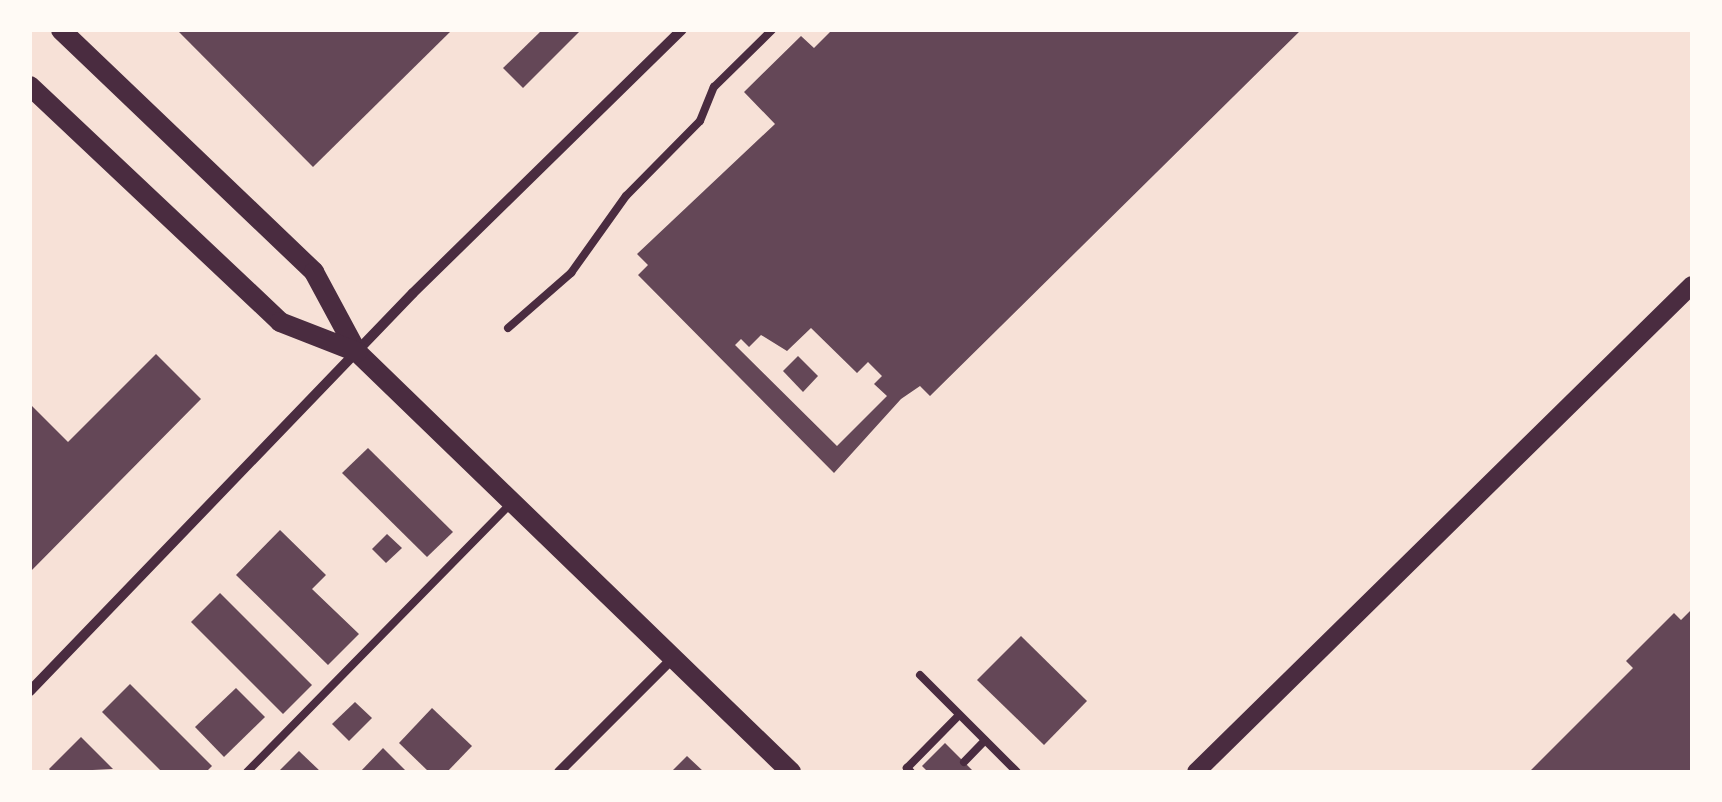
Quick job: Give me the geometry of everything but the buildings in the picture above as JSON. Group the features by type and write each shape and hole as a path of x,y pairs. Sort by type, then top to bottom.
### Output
{"main road":[{"path":"61,30 314,272 357,352 791,772"},
{"path":"30,86 280,322 357,352"}],"street":[{"path":"30,691 357,352 682,30"},
{"path":"1196,772 1692,286"},
{"path":"559,772 673,658"}],"lane":[{"path":"508,328 571,272 626,196 700,121 714,87 772,30"},
{"path":"247,772 511,503"},
{"path":"920,675 1017,772"},
{"path":"911,772 906,768 959,715"},
{"path":"964,762 985,740"}]}
